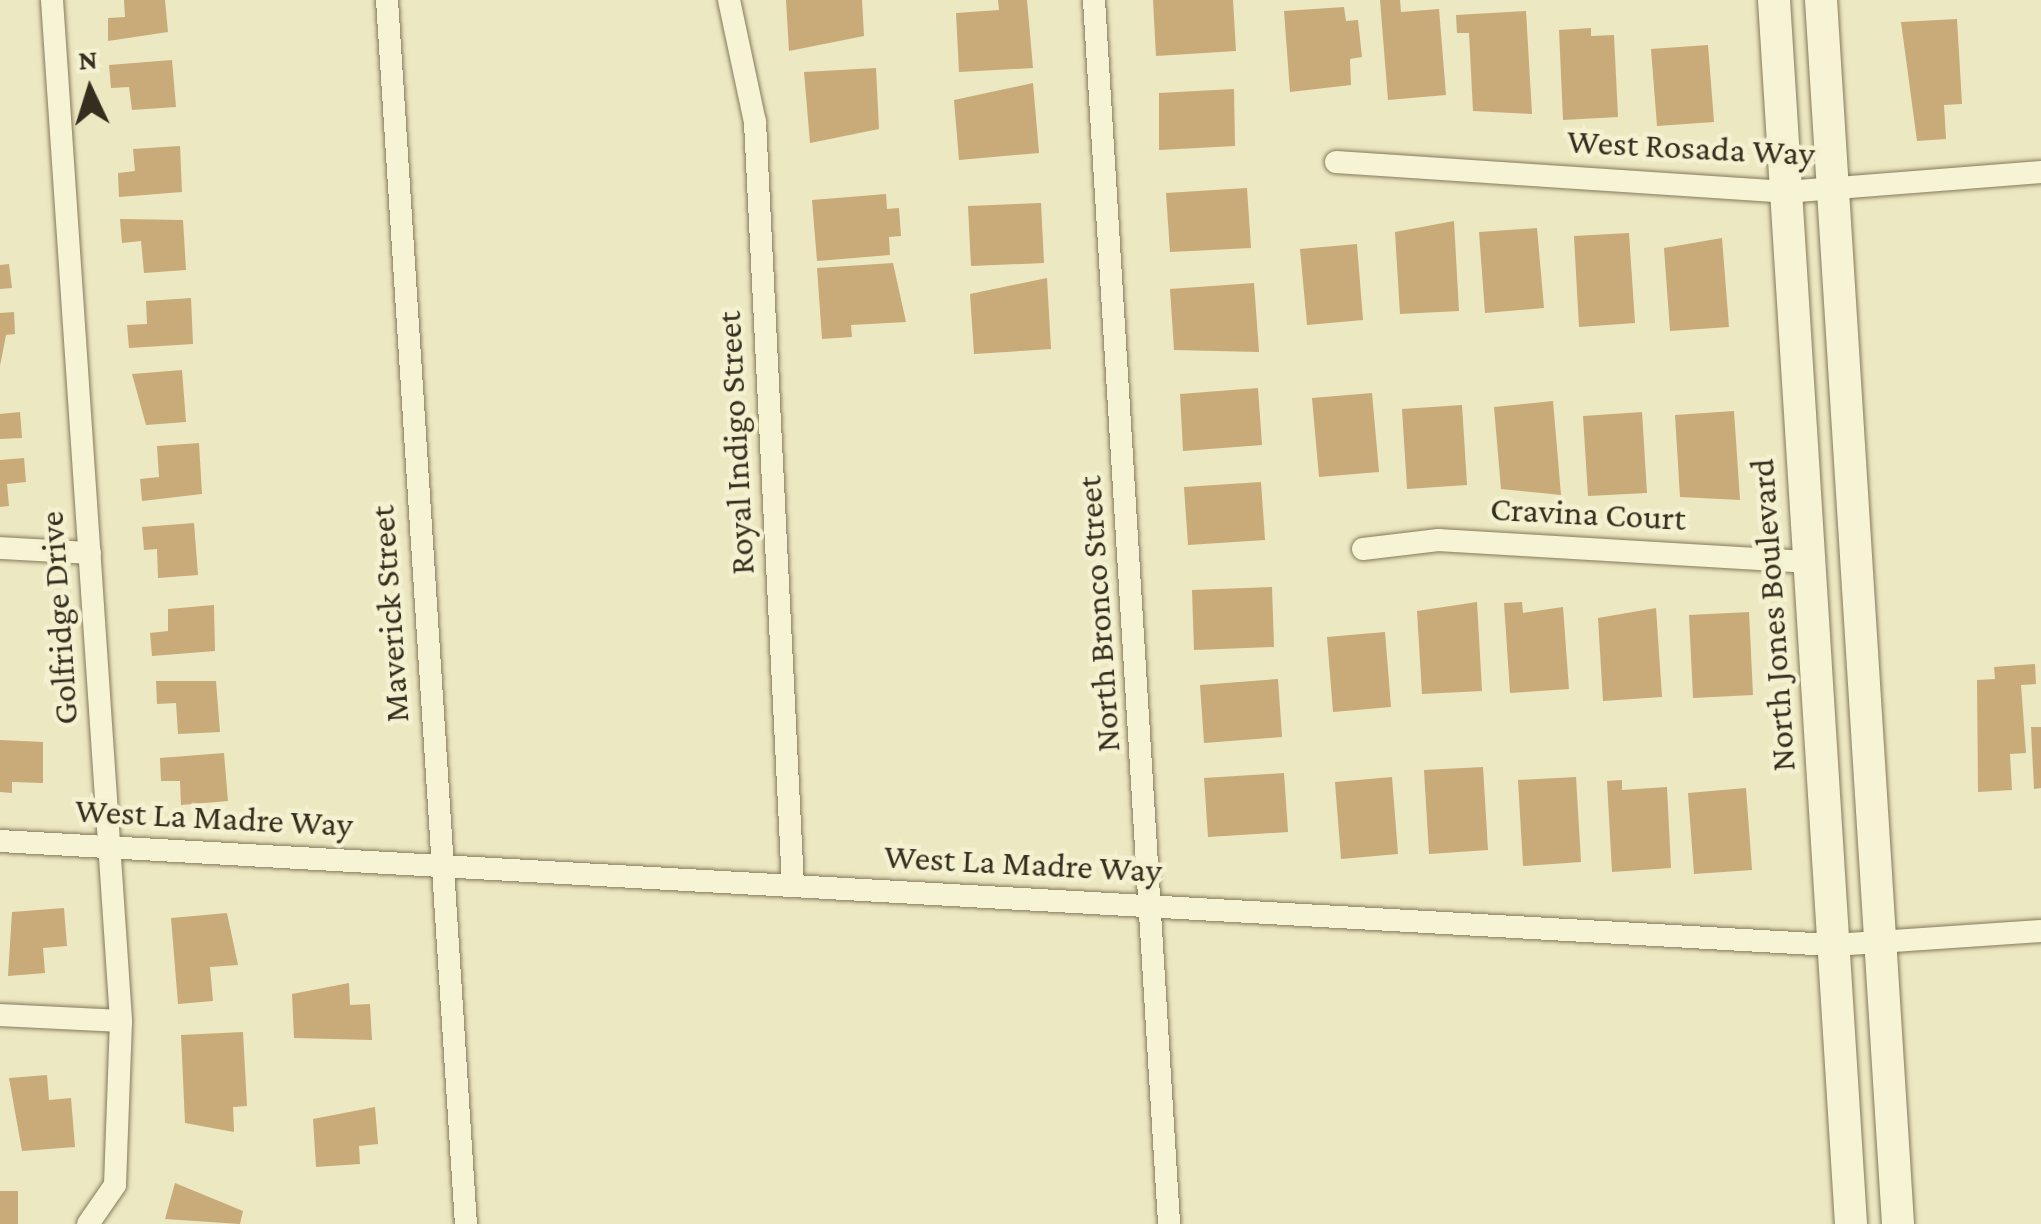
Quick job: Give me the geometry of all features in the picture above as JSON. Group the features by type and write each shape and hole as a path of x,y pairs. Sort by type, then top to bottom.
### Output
{"main road":[{"name":"North Jones Boulevard","path":"1774,0 1850,1224"},
{"path":"1821,0 1898,1224"}],"street":[{"name":"Golfridge Drive","path":"52,0 121,1021 114,1185 88,1224"},
{"name":"Maverick Street","path":"387,0 466,1224"},
{"name":"Royal Indigo Street","path":"729,0 754,122 793,886"},
{"name":"North Bronco Street","path":"1094,0 1154,906 1169,1224"},
{"name":"West Rosada Way","path":"1336,162 1786,192 2041,172"},
{"name":"Cravina Court","path":"1363,550 1438,540 1810,562"},
{"path":"0,548 90,553"},
{"name":"West La Madre Way","path":"0,842 1834,945 2041,930"},
{"path":"0,1015 121,1021"}],"building":[{"path":"124,0 165,0 168,32 108,41 108,18 125,17"},
{"path":"786,0 862,0 864,36 789,51"},
{"path":"998,0 1027,0 1033,68 959,72 956,13 999,10"},
{"path":"1153,0 1233,0 1236,51 1156,56"},
{"path":"1380,0 1400,0 1401,12 1439,9 1446,95 1388,100"},
{"path":"1344,7 1346,21 1358,20 1362,57 1350,59 1351,85 1290,92 1284,11"},
{"path":"1526,11 1532,114 1473,111 1469,33 1457,33 1456,15"},
{"path":"1957,19 1962,104 1944,105 1946,139 1917,141 1901,22"},
{"path":"1591,28 1591,36 1614,35 1618,117 1563,120 1559,30"},
{"path":"1708,45 1714,122 1657,126 1651,49"},
{"path":"172,60 176,107 132,110 129,87 111,88 109,65"},
{"path":"876,68 879,129 810,143 804,72"},
{"path":"1033,83 1039,153 959,160 954,100"},
{"path":"1234,89 1235,146 1159,150 1159,93"},
{"path":"180,146 182,192 119,197 118,173 135,171 133,149"},
{"path":"1247,188 1251,248 1170,252 1166,193"},
{"path":"886,194 887,209 899,208 901,236 889,237 890,255 817,261 812,200"},
{"path":"1041,203 1044,263 971,266 968,206"},
{"path":"120,219 183,220 186,270 144,273 141,241 122,243"},
{"path":"1454,221 1459,311 1400,314 1395,232"},
{"path":"1537,228 1544,308 1485,313 1479,232"},
{"path":"1629,233 1635,323 1579,327 1574,236"},
{"path":"1722,238 1729,327 1670,331 1664,248"},
{"path":"1357,244 1363,320 1307,325 1300,249"},
{"path":"893,263 906,322 851,325 852,337 822,339 817,268"},
{"path":"9,264 12,288 0,289 0,265"},
{"path":"1047,278 1051,349 974,354 970,294"},
{"path":"1254,283 1259,352 1174,350 1170,289"},
{"path":"191,298 193,344 129,348 127,325 147,324 146,301"},
{"path":"14,312 15,334 6,335 0,366 0,313"},
{"path":"182,370 186,422 146,425 132,374"},
{"path":"1258,388 1262,445 1183,451 1180,394"},
{"path":"1372,393 1379,472 1319,477 1312,398"},
{"path":"1553,401 1561,495 1501,489 1494,407"},
{"path":"1462,405 1467,485 1407,489 1402,409"},
{"path":"1734,411 1740,500 1680,497 1675,415"},
{"path":"20,412 22,438 0,439 0,414"},
{"path":"1642,412 1647,493 1588,496 1583,416"},
{"path":"199,443 202,494 142,501 140,479 159,477 157,446"},
{"path":"24,458 26,482 7,484 9,506 0,507 0,460"},
{"path":"1261,482 1265,540 1188,545 1184,487"},
{"path":"194,523 198,575 158,578 157,549 144,550 142,527"},
{"path":"1272,587 1274,647 1194,650 1192,590"},
{"path":"1477,602 1482,691 1422,694 1417,611"},
{"path":"1522,602 1523,613 1563,607 1569,689 1510,693 1504,603"},
{"path":"214,605 215,651 152,656 150,633 168,631 168,609"},
{"path":"1656,608 1662,697 1603,701 1598,618"},
{"path":"1749,612 1753,695 1693,698 1689,615"},
{"path":"1385,632 1391,707 1333,712 1327,637"},
{"path":"2035,664 2036,684 2021,685 2026,753 2010,754 2012,790 1978,792 1977,680 1995,679 1994,667"},
{"path":"1278,679 1282,737 1204,743 1200,685"},
{"path":"156,681 216,681 220,732 178,734 176,703 157,704"},
{"path":"2031,727 2041,727 2041,788 2034,789"},
{"path":"0,740 43,742 43,783 12,782 12,793 0,792"},
{"path":"224,753 228,801 181,805 180,781 161,781 160,758"},
{"path":"1483,767 1488,850 1429,854 1424,770"},
{"path":"1284,773 1288,832 1208,837 1204,778"},
{"path":"1392,777 1398,854 1341,859 1335,782"},
{"path":"1576,777 1581,862 1523,866 1518,780"},
{"path":"1622,780 1622,790 1667,787 1671,868 1612,872 1607,781"},
{"path":"1746,788 1752,870 1694,874 1688,793"},
{"path":"64,908 67,946 43,948 45,973 8,976 12,912"},
{"path":"227,913 238,965 210,967 213,1001 178,1004 171,918"},
{"path":"349,983 350,1005 370,1004 372,1040 294,1038 292,994"},
{"path":"243,1032 247,1106 233,1107 234,1132 185,1123 181,1035"},
{"path":"47,1075 49,1100 71,1098 75,1147 22,1151 9,1078"},
{"path":"375,1107 378,1144 359,1146 360,1164 316,1167 313,1119"},
{"path":"175,1183 243,1211 240,1224 165,1219"},
{"path":"0,1191 18,1191 18,1224 0,1224"}]}
